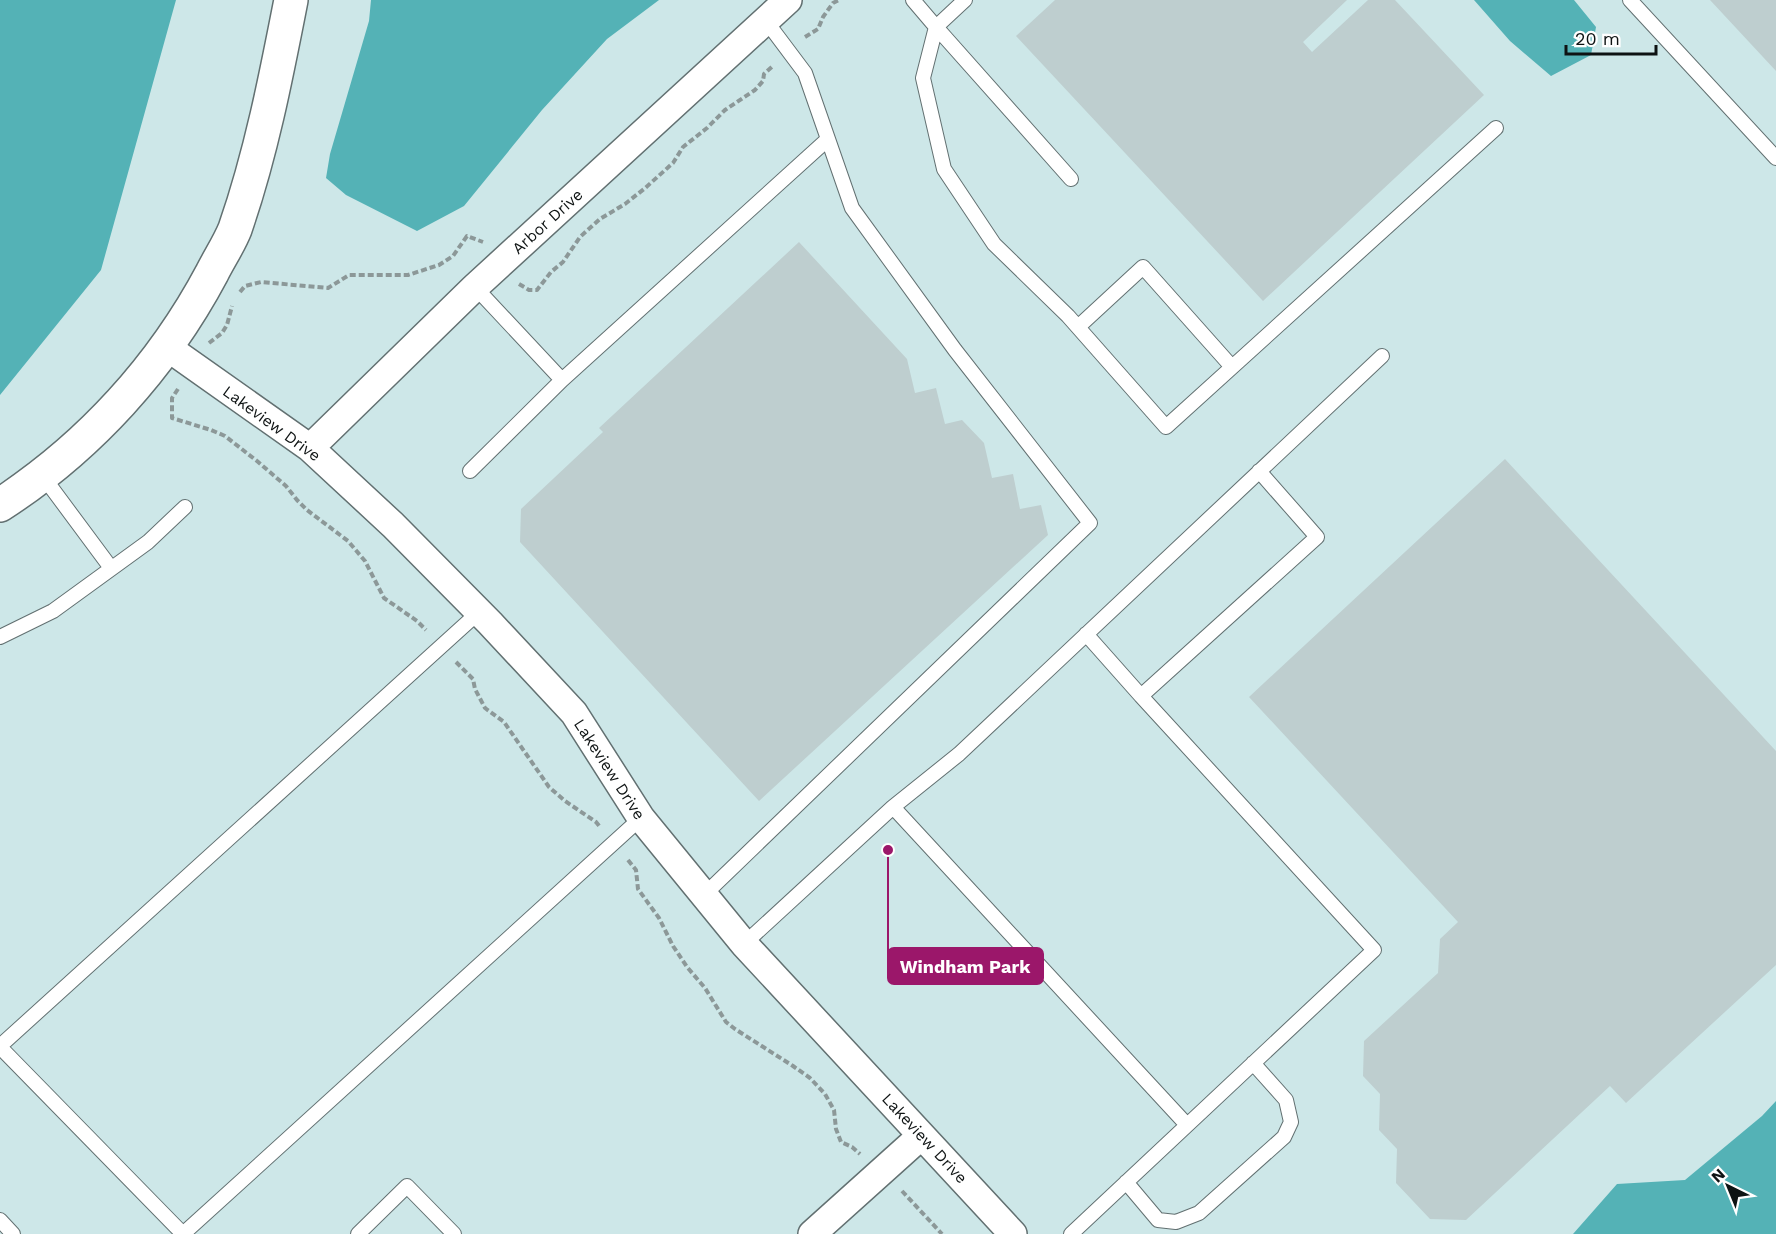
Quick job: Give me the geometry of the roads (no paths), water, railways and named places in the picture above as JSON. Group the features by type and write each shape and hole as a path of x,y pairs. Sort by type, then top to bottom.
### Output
{"street":[{"path":"0,505 60,462 117,407 167,347 204,288 234,231 266,124 291,0"},
{"name":"Arbor Drive","path":"310,448 475,287 788,0"},
{"name":"Lakeview Drive","path":"167,347 310,448 393,525 479,612 574,713 640,818 744,944 1013,1234"},
{"path":"812,1234 921,1136"}],"lane":[{"path":"913,0 1071,179"},
{"path":"965,0 936,27 923,78 944,169 994,244 1078,327 1166,427 1496,128"},
{"path":"1630,0 1776,158"},
{"path":"703,896 1090,523 955,350 852,208 805,73 766,21"},
{"path":"470,471 562,380 828,139"},
{"path":"1078,327 1143,267 1232,367"},
{"path":"475,287 562,380"},
{"path":"744,944 893,807 959,754 1382,356"},
{"path":"1141,696 1317,537 1259,471"},
{"path":"42,475 111,568"},
{"path":"0,638 53,611 148,542 185,507"},
{"path":"479,612 0,1047 183,1234 640,818"},
{"path":"1071,1234 1374,950 1086,634"},
{"path":"893,807 1187,1125"},
{"path":"1126,1182 1158,1220 1176,1222 1199,1213 1284,1137 1291,1122 1286,1100 1253,1063"},
{"path":"358,1234 407,1186 454,1234"},
{"path":"0,1220 13,1234"}],"water":[{"path":"0,0 176,0 101,270 0,395"},
{"path":"371,0 659,0 607,39 542,110 464,206 417,231 346,195 326,178 330,154 369,21"},
{"path":"1474,0 1574,0 1596,27 1591,55 1551,76 1510,41"},
{"path":"1776,1101 1776,1234 1573,1234 1617,1184 1685,1180 1762,1116"}],"place":[{"name":"Windham Park","path":"888,850"}]}
